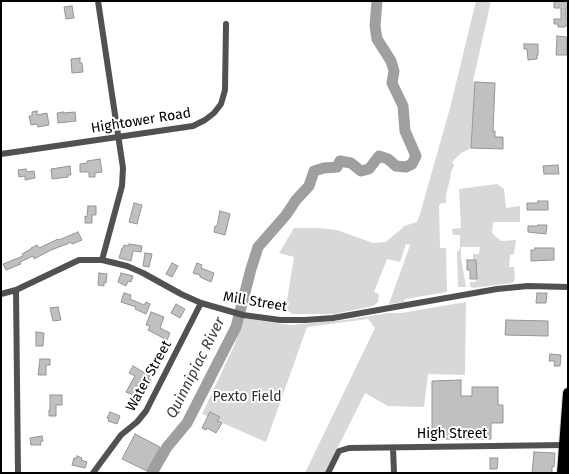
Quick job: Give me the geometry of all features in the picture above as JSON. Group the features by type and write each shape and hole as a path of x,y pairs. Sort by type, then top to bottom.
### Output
{"highway":[{"path":"562,473 564,445 567,434 568,393"}],"street":[{"path":"98,1 123,168 122,186 102,260"},
{"name":"Hightower Road","path":"1,154 193,126 205,120 214,113 221,104 225,90 226,24"},
{"name":"Mill Street","path":"1,294 16,290 79,260 102,260 127,266 144,273 180,294 201,303 236,314 280,320 333,318 497,289 528,286 568,287"},
{"path":"16,290 18,473"},
{"name":"Water Street","path":"94,473 121,435 137,422 146,411 201,303"},
{"name":"High Street","path":"328,473 339,451 349,448 393,448 405,446 564,445"},
{"path":"393,448 394,473"}],"green space":[{"path":"476,1 491,1 473,81 475,82 471,148 461,153 452,162 454,165 450,175 446,203 441,203 439,206 440,248 446,248 447,292 405,299 404,302 389,304 410,245 406,244 400,262 387,259 374,292 379,294 378,302 373,306 334,314 293,314 288,311 286,306 294,257 279,253 294,228 320,228 337,230 373,243 386,242 404,226 417,222 450,108"},
{"path":"497,184 504,189 506,208 520,206 520,222 493,222 492,233 501,241 516,240 514,254 510,255 509,267 514,267 515,279 512,283 473,288 470,286 470,282 475,282 477,279 476,260 473,260 473,254 479,254 480,247 461,247 461,258 466,287 458,287 457,252 460,250 460,235 453,235 452,229 461,228 459,189"},
{"name":"Pexto Field","path":"466,302 465,375 428,374 424,407 388,406 365,393 325,473 305,473 375,328 368,319 307,327 266,442 202,414 235,344 243,318 290,325 345,320 389,313 401,313"}],"building":[{"path":"568,1 568,8 566,8 566,20 568,20 568,26 565,27 558,27 558,24 554,24 554,19 561,19 561,8 554,8 554,2"},
{"path":"72,6 74,18 66,19 64,7"},
{"path":"557,36 567,37 567,55 556,55"},
{"path":"524,44 538,44 537,59 528,60 527,49 524,49"},
{"path":"80,58 83,72 72,73 71,59"},
{"path":"475,82 495,83 493,131 495,131 495,137 503,137 503,149 471,148"},
{"path":"37,111 37,115 47,113 49,125 38,127 37,124 31,125 29,116 32,116 32,112"},
{"path":"75,112 76,121 58,123 57,113"},
{"path":"100,159 102,172 95,173 95,177 89,177 89,172 80,172 80,164 87,163 87,161"},
{"path":"558,165 559,174 544,174 543,166"},
{"path":"70,166 71,175 68,175 68,177 52,179 51,169"},
{"path":"26,169 27,172 34,171 35,178 25,180 25,176 19,177 18,170"},
{"path":"538,201 548,201 548,210 527,210 527,203 538,203"},
{"path":"134,203 142,205 137,224 129,222"},
{"path":"88,206 96,206 96,215 92,215 92,223 85,223 85,216 87,217"},
{"path":"220,211 230,214 225,235 214,232 215,226 217,226"},
{"path":"547,225 546,234 528,232 528,226"},
{"path":"78,232 82,240 72,244 71,242 34,259 33,256 20,262 21,264 6,270 3,264 23,256 22,254 37,245 39,248"},
{"path":"129,244 142,246 141,252 133,251 131,261 119,258 124,245 129,246"},
{"path":"535,248 554,248 554,260 531,261 531,250 535,250"},
{"path":"145,253 152,254 149,267 143,266"},
{"path":"467,260 476,260 477,279 470,279 470,270 467,270"},
{"path":"172,263 178,266 172,277 166,274"},
{"path":"197,263 202,265 201,268 214,273 211,282 200,277 200,275 193,273"},
{"path":"99,273 107,274 106,283 104,282 104,286 98,285"},
{"path":"121,273 133,276 131,282 128,281 126,286 118,282"},
{"path":"124,293 131,295 130,299 144,305 146,302 150,304 146,314 135,309 136,307 121,302"},
{"path":"537,293 547,293 546,303 536,303"},
{"path":"176,304 185,309 180,318 171,313"},
{"path":"58,307 61,320 53,321 50,308"},
{"path":"151,312 164,317 160,328 170,333 167,340 148,330 150,326 146,325"},
{"path":"506,320 548,321 548,336 505,335"},
{"path":"36,332 44,333 43,346 36,346"},
{"path":"550,354 561,355 560,366 554,366 555,361 549,361"},
{"path":"40,359 50,359 50,365 46,365 46,375 38,375"},
{"path":"133,366 150,376 148,378 151,380 148,387 140,382 138,386 136,386 133,395 126,392 135,376 129,373"},
{"path":"461,380 461,396 472,396 472,387 498,387 498,405 503,405 503,423 491,423 491,439 432,439 432,381"},
{"path":"50,395 62,395 62,405 56,405 56,416 49,416"},
{"path":"110,412 120,416 117,424 108,421 109,419 107,418"},
{"path":"210,412 220,417 217,421 222,423 216,433 207,428 206,430 202,428"},
{"path":"135,434 160,447 147,471 122,459"},
{"path":"42,436 43,441 40,442 41,445 31,445 30,438"},
{"path":"534,452 555,453 552,473 532,473"},
{"path":"77,456 82,458 81,460 87,462 85,468 72,465 74,458 77,458"},
{"path":"490,458 498,458 497,469 490,469"}],"waterway":[{"name":"Quinnipiac River","path":"152,473 167,447 187,423 236,327 258,247 309,186 314,171 324,168 337,167 340,161 351,163 361,171 369,169 379,156 388,159 396,166 406,167 412,164 416,156 405,131 403,106 392,83 394,71 391,61 377,39 375,26 377,1"}]}
